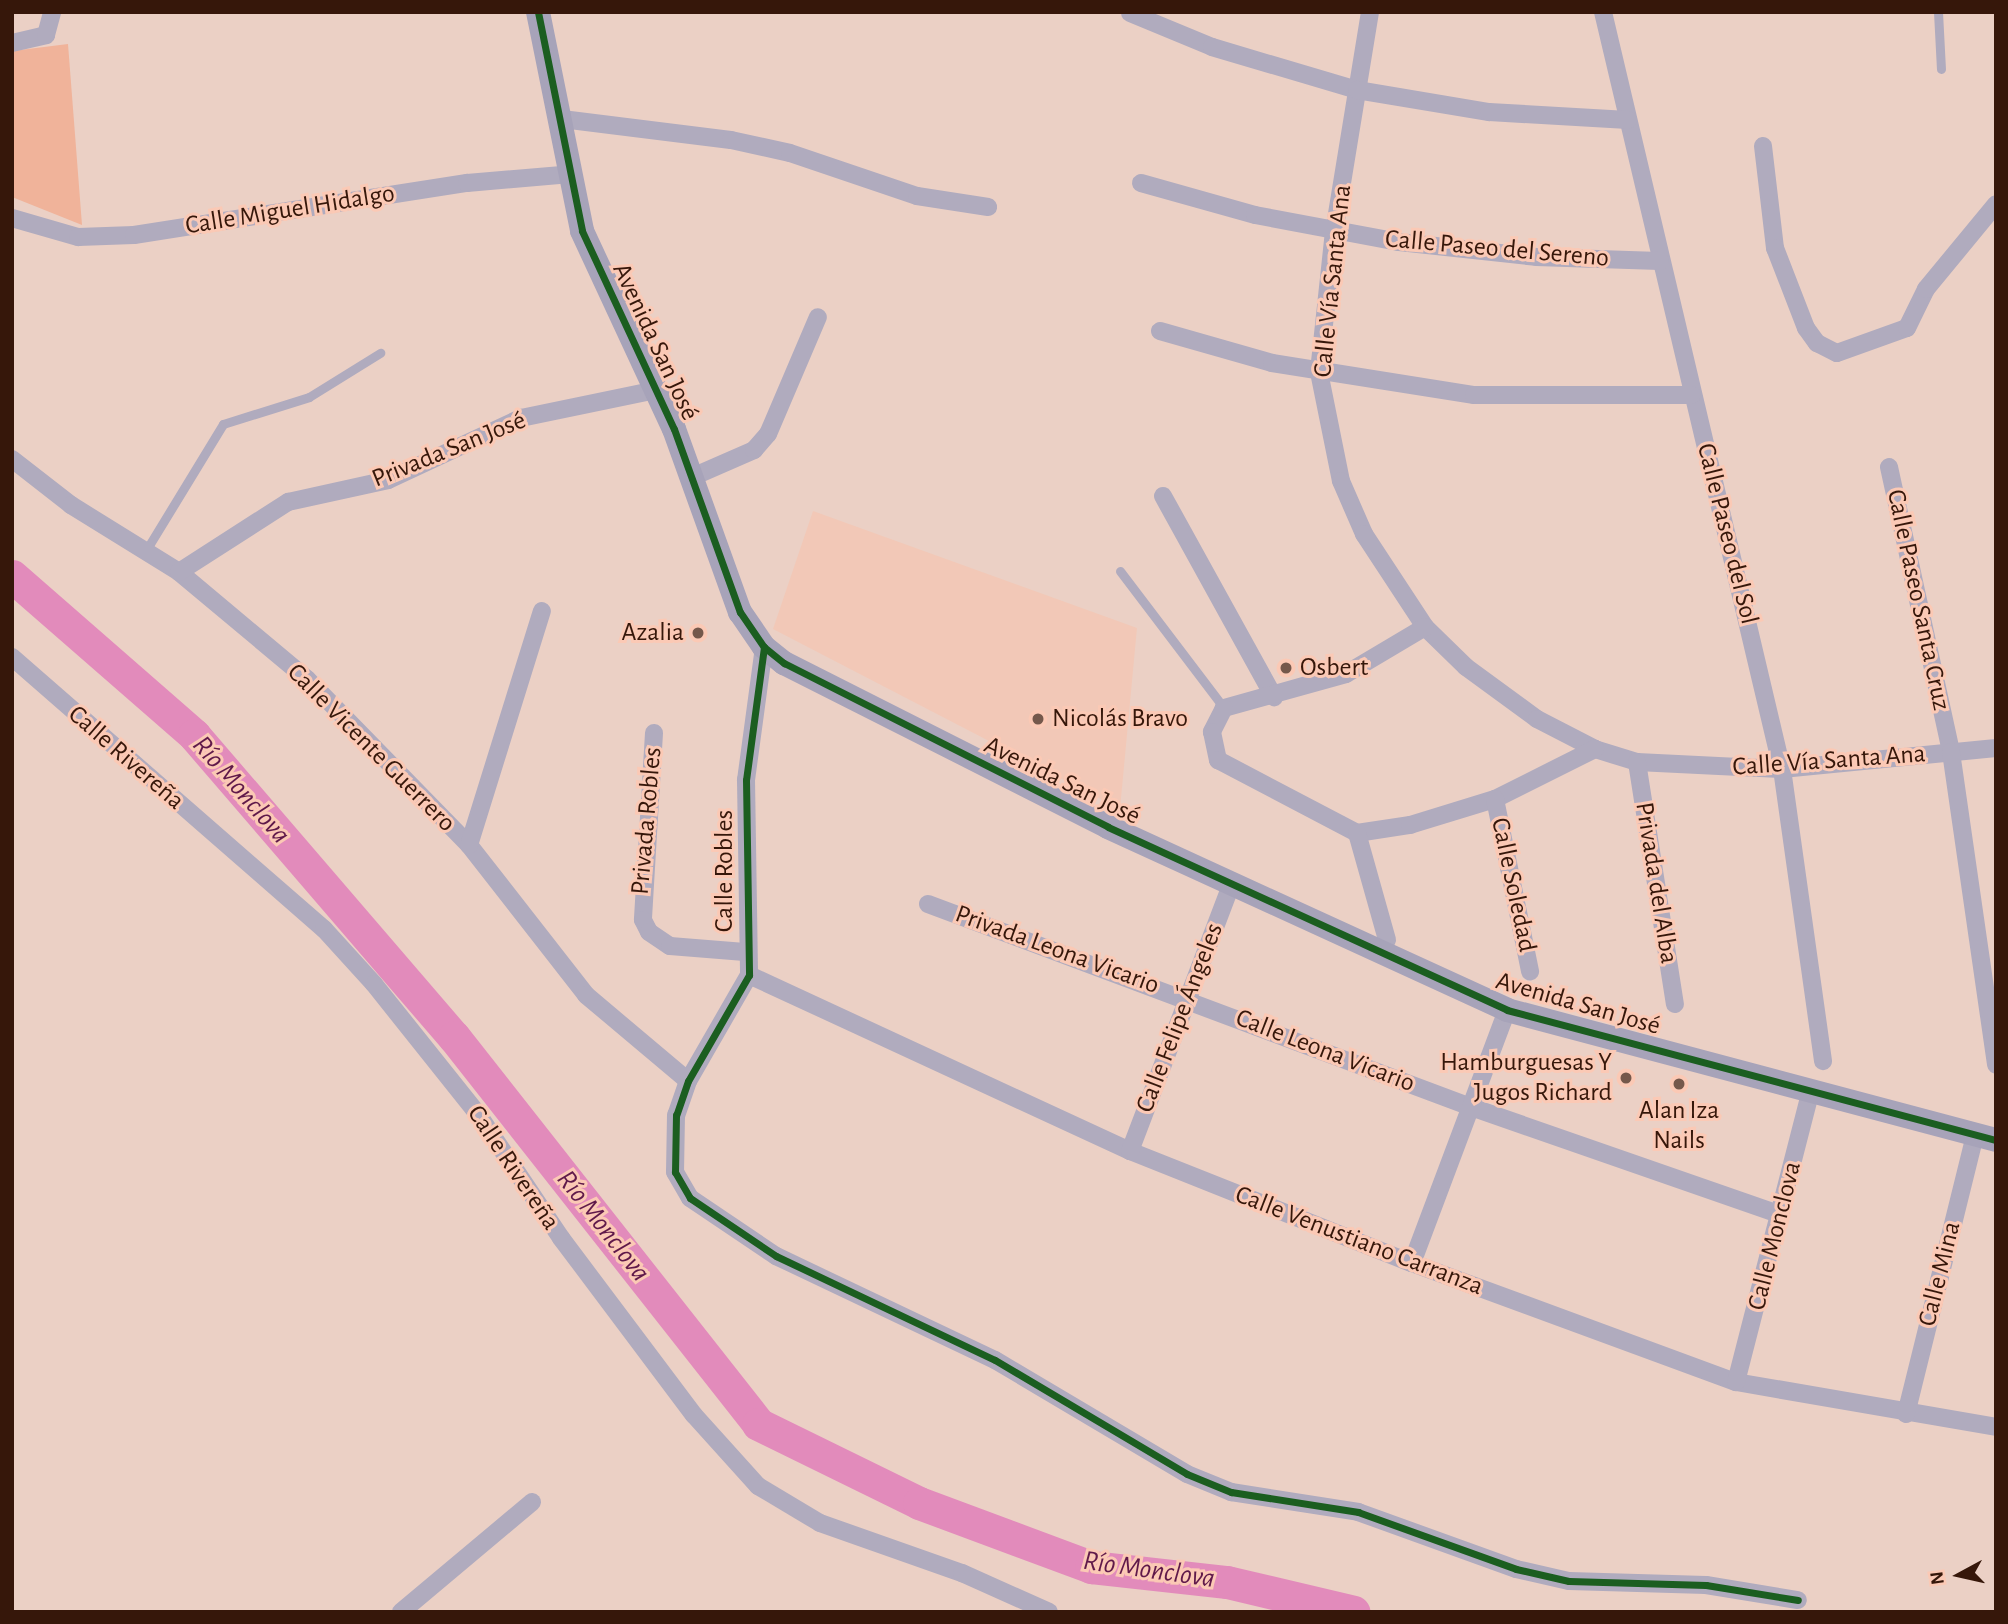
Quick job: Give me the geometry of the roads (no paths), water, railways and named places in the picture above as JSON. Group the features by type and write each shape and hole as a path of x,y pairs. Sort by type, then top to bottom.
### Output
{"street":[{"path":"12,43 46,35 52,12"},
{"name":"Avenida San José","path":"538,12 562,119 582,232 656,390 740,612 764,647 805,677 1231,885 1507,1010 1985,1137"},
{"name":"Calle Vía Santa Ana","path":"1370,12 1334,231 1319,372 1341,481 1364,534 1425,626 1503,696 1595,749 1637,762 1782,769 1996,748"},
{"name":"Calle Paseo del Sol","path":"1603,12 1782,769 1823,1061"},
{"path":"1130,13 1212,47 1357,90 1489,112 1628,120"},
{"path":"562,119 731,140 790,153 917,196 988,207"},
{"path":"1763,146 1776,248 1806,328 1817,344 1837,353 1898,336 1907,328 1926,289 1996,204"},
{"name":"Calle Miguel Hidalgo","path":"12,218 78,237 134,235 467,183 571,174"},
{"name":"Calle Paseo del Sereno","path":"1141,183 1334,231 1485,253 1660,261"},
{"path":"690,478 754,450 768,434 818,317"},
{"path":"1160,331 1319,372 1474,395 1692,396"},
{"name":"Privada San José","path":"179,572 288,502 388,480 522,418 656,390"},
{"name":"Calle Vicente Guerrero","path":"12,459 145,554 179,572 322,693 469,845 586,995 688,1081"},
{"name":"Calle Paseo Santa Cruz","path":"1889,467 1951,752 1996,1065"},
{"path":"1163,496 1274,697"},
{"path":"469,845 542,611"},
{"path":"1425,626 1346,674 1274,697 1224,708 1214,721 1212,743 1224,766 1357,833 1410,825 1495,799 1595,749"},
{"name":"Calle Robles","path":"749,975 746,952 746,780 764,647"},
{"name":"Calle Rivereña","path":"12,657 324,929 374,984 480,1117 561,1237 694,1415 758,1486 820,1523 962,1573 1049,1612"},
{"name":"Privada Robles","path":"654,733 643,920 649,932 670,946 746,952"},
{"name":"Privada del Alba","path":"1637,762 1675,1004"},
{"name":"Calle Soledad","path":"1495,799 1530,971"},
{"path":"1357,833 1387,940"},
{"name":"Calle Felipe Ángeles","path":"1130,1151 1231,885"},
{"name":"Privada Leona Vicario","path":"928,904 1187,997"},
{"path":"749,975 688,1081 676,1115 673,1155 680,1186 690,1198 776,1256 995,1360 1199,1479 1257,1499 1387,1520 1549,1577 1706,1585 1797,1600"},
{"name":"Calle Venustiano Carranza","path":"749,975 1130,1151 1412,1263 1737,1382 1906,1414 1996,1427"},
{"name":"Calle Leona Vicario","path":"1187,997 1471,1107 1781,1215"},
{"path":"1412,1263 1507,1010"},
{"name":"Calle Monclova","path":"1737,1382 1811,1090"},
{"name":"Calle Mina","path":"1906,1414 1985,1137"},
{"path":"401,1612 532,1502"}],"lane":[{"path":"1938,12 1941,69"},
{"path":"145,554 223,424 309,397 380,353"},
{"path":"1119,571 1224,708"}],"waterway":[{"name":"Río Monclova","path":"12,576 194,735 454,1037 758,1424 919,1503 1091,1567 1227,1582 1354,1612"}],"place":[{"name":"Azalia","path":"698,633"},
{"name":"Osbert","path":"1286,668"},
{"name":"Nicolás Bravo","path":"1038,719"},
{"name":"Hamburguesas Y Jugos Richard","path":"1626,1078"},
{"name":"Alan Iza Nails","path":"1679,1084"}]}
